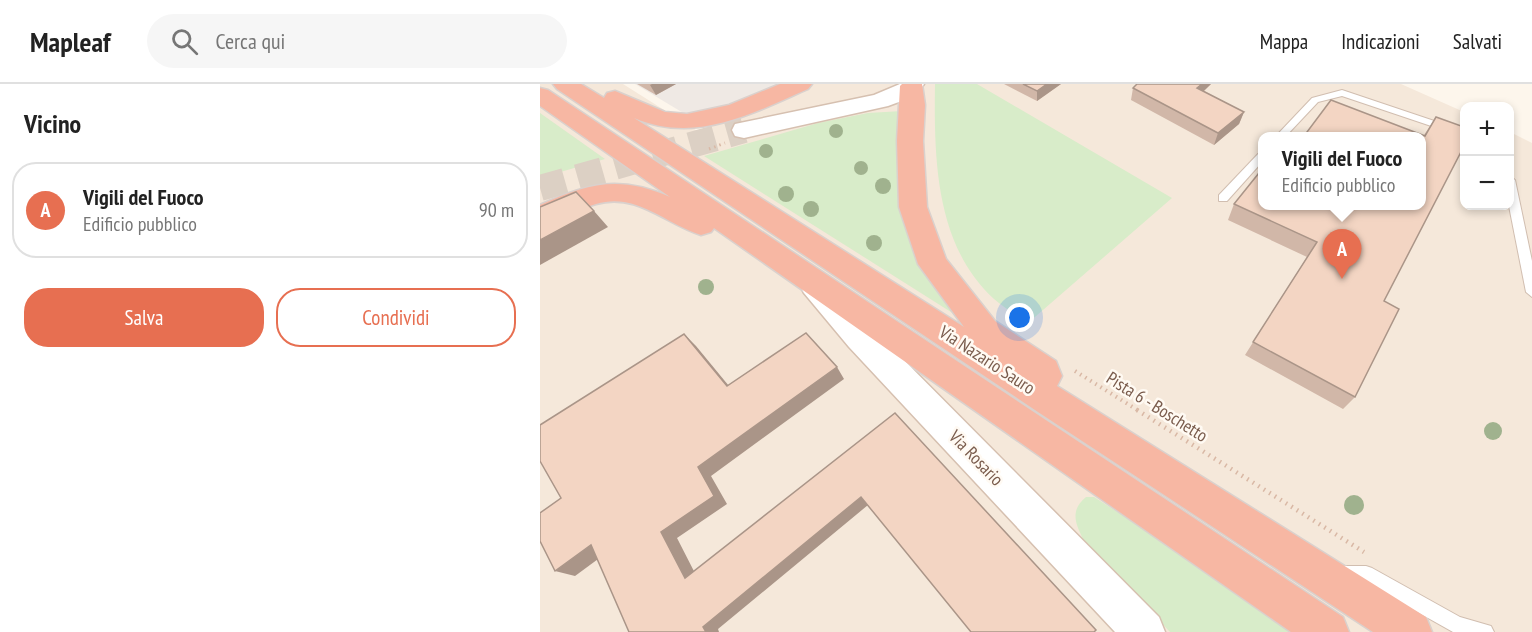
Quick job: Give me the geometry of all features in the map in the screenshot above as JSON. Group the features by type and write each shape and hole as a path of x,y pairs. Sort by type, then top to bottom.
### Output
{"highway":[{"path":"571,88 602,92 635,109 670,121 692,121 756,103 800,84"},
{"path":"912,85 910,141 913,207 933,264 984,330 1044,371 1050,401"},
{"name":"Via Nazario Sauro","path":"571,88 1050,401 1411,632"},
{"name":"Via Nazario Sauro","path":"540,94 1328,632"},
{"path":"540,217 576,201 610,192 632,194 678,213 812,281"}],"street":[{"path":"830,88 796,107 744,130 896,97 912,85"},
{"name":"Via Rosario","path":"812,281 860,337 1144,632"}],"lane":[{"path":"1285,132 1315,100 1342,93 1460,133"},
{"path":"1223,198 1258,161"},
{"path":"1514,204 1532,292"},
{"path":"1323,575 1366,574 1457,625 1485,632"}],"path":[{"name":"Pista 6 - Boschetto","path":"1066,366 1367,554"}],"shaded area":[{"path":"540,84 623,84 699,132 804,84 1401,84 1460,110 1460,210 1514,210 1514,134 1532,143 1532,632 540,632"},
{"path":"635,84 785,84 715,111 685,114"}],"green space":[{"path":"935,84 977,84 1172,198 1028,323 994,299 974,277 949,227 938,170"},
{"path":"902,111 899,210 921,267 962,319 704,156 818,123 868,113"},
{"path":"540,113 605,159 540,178"},
{"path":"1086,497 1094,497 1207,569 1296,632 1170,632 1083,539 1078,528 1076,512"}],"building":[{"path":"1023,84 1047,84 1037,91"},
{"path":"1137,84 1202,84 1197,88 1244,112 1218,133 1133,88"},
{"path":"1331,100 1415,132 1307,132"},
{"path":"1436,117 1460,126 1460,154 1384,301 1399,309 1355,397 1253,342 1317,242 1234,204 1258,174 1258,210 1426,210 1426,134"},
{"path":"576,192 594,211 540,240 540,207"},
{"path":"806,333 837,367 698,467 714,496 661,532 685,578 895,413 1096,630 1094,632 971,632 861,497 703,627 706,632 629,632 591,545 555,571 540,541 540,513 561,498 540,461 540,425 684,334 727,386"}],"tunnel":[{"path":"540,188 744,130"}],"place":[{"name":"Vigili del Fuoco","path":"1342,279"}]}
